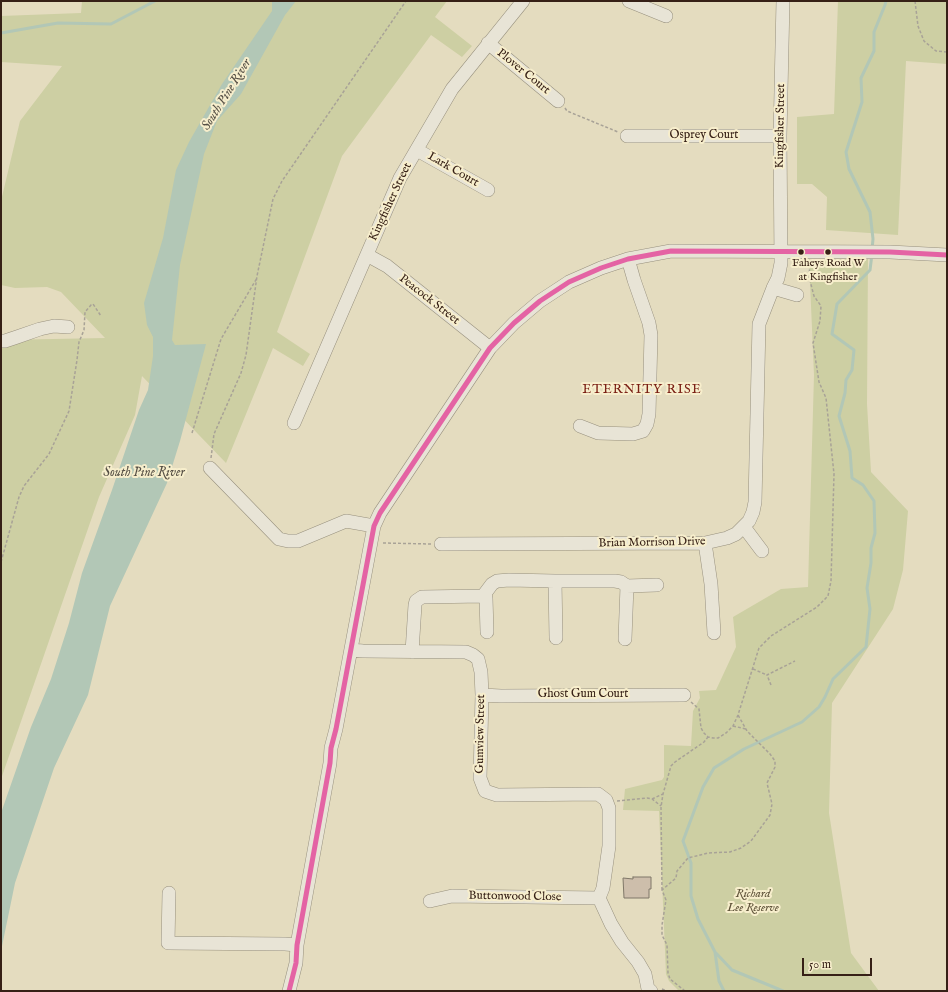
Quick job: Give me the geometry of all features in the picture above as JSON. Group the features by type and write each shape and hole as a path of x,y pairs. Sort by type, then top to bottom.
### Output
{"street":[{"name":"Kingfisher Street","path":"294,423 400,178 452,89 522,1"},
{"path":"629,1 666,16"},
{"name":"Kingfisher Street","path":"781,252 780,136 783,1"},
{"name":"Plover Court","path":"488,43 558,101"},
{"name":"Osprey Court","path":"627,136 780,136"},
{"name":"Lark Court","path":"417,150 488,190"},
{"path":"289,991 296,963 297,945 330,763 331,748 336,729 374,526 380,513 490,348 514,323 540,301 563,286 601,268 628,259 671,252 890,252 947,255"},
{"name":"Brian Morrison Drive","path":"441,544 705,543 727,538 744,527 749,521 753,512 755,502 759,324 780,272 781,252"},
{"name":"Peacock Street","path":"367,255 387,266 490,348"},
{"path":"580,426 598,433 633,434 643,432 647,424 649,414 651,335 649,323 628,259"},
{"path":"774,288 797,295"},
{"path":"1,340 5,341 40,329 54,326 68,327"},
{"path":"210,468 279,539 298,541 346,521 374,526"},
{"path":"744,527 762,551"},
{"path":"705,543 711,584 714,633"},
{"path":"483,596 496,581 509,580 556,582 615,581 621,582 627,586 657,585"},
{"path":"556,582 556,638"},
{"path":"625,639 627,586"},
{"path":"483,596 486,598 487,632"},
{"path":"412,652 415,605 419,598 483,596"},
{"name":"Gumview Street","path":"351,650 466,652 473,655 478,658 480,664 482,694 480,778 485,791 497,795 598,794 603,796 608,803"},
{"name":"Ghost Gum Court","path":"482,694 501,696 684,695"},
{"path":"608,803 609,846 603,888 599,898 611,924 642,968 645,974 648,990"},
{"path":"169,893 168,943 297,945"},
{"name":"Buttonwood Close","path":"430,901 452,896 599,898"}],"path":[{"path":"210,468 214,434 241,373 246,355 258,276 273,199 282,182 406,1"},
{"path":"915,1 918,26 924,41 936,51 947,52"},
{"path":"558,101 568,111 627,136"},
{"path":"684,695 699,709 701,728 704,734 713,738 722,736 733,726 738,715 759,648 771,636 817,607 828,596 831,582 834,474 826,398 819,382 813,343 820,321 821,306 814,296 809,277 810,260"},
{"path":"192,433 221,339 258,276"},
{"path":"1,562 18,497 24,486 49,454 69,411 79,342 84,330 85,312 90,304 93,304 101,316"},
{"path":"377,546 383,543 441,544"},
{"path":"753,670 767,674 795,661"},
{"path":"767,674 771,685"},
{"path":"662,890 676,878 677,871 688,858 708,853 730,852 741,848 751,841 770,815 772,804 767,783 775,767 775,761 770,754 753,738 738,715"},
{"path":"733,726 746,729"},
{"path":"685,991 670,979 668,973 667,945 662,935 666,900 662,890 661,807 672,766 675,762 704,742 708,737"},
{"path":"608,803 647,798 652,799 664,794"},
{"path":"652,799 661,807"}],"green space":[{"path":"82,1 447,1 435,17 472,46 462,57 431,35 342,156 277,332 310,354 303,366 273,348 226,463 142,376 135,415 99,497 1,779 1,340 105,338 61,292 47,287 15,288 1,285 1,201 20,121 62,66 1,62 1,16 81,13"},
{"path":"838,1 947,1 947,64 906,61 898,235 826,230 827,197 812,184 797,184 797,117 834,114"},
{"name":"Richard Lee Reserve","path":"868,258 867,404 871,472 908,511 903,570 893,609 832,703 829,813 851,953 879,991 679,991 669,981 666,974 659,811 623,810 625,789 662,780 664,777 664,745 691,746 693,711 700,698 699,691 716,690 736,647 733,617 781,589 808,587 814,375 809,259"}],"water":[{"name":"South Pine River","path":"272,1 296,1 285,15 241,94 217,121 204,154 180,265 172,340 175,345 206,344 180,441 167,483 110,606 88,695 54,768 15,883 1,951 1,813 31,727 51,679 69,623 82,573 139,410 148,390 153,356 153,337 147,325 144,303 163,238 176,170 189,142 222,84 272,11"}],"building":[{"path":"633,877 651,877 649,898 624,898 623,878 633,879"}],"waterway":[{"path":"1,33 58,23 111,24 155,1"},
{"path":"872,249 873,239 870,212 849,169 846,152 862,102 861,78 874,51 874,32 886,1"},
{"path":"783,991 732,970 715,952 698,919 691,896 691,863 683,841 703,787 714,768 744,749 802,722 819,707 833,679 866,647 870,609 867,588 871,563 871,548 875,533 874,501 863,485 852,478 850,451 839,416 845,393 846,380 852,370 854,350 832,334 837,304 870,270 872,254"},
{"path":"715,952 719,981 724,991"}],"transit line":[{"path":"289,991 296,963 297,945 330,763 331,748 336,729 374,526 380,513 490,348 514,323 540,301 569,282 601,268 628,259 671,251 890,252 947,255"}],"place":[{"name":"Faheys Road W at Kingfisher","path":"828,252"}],"district":[{"name":"ETERNITY RISE","path":"642,390"}]}
